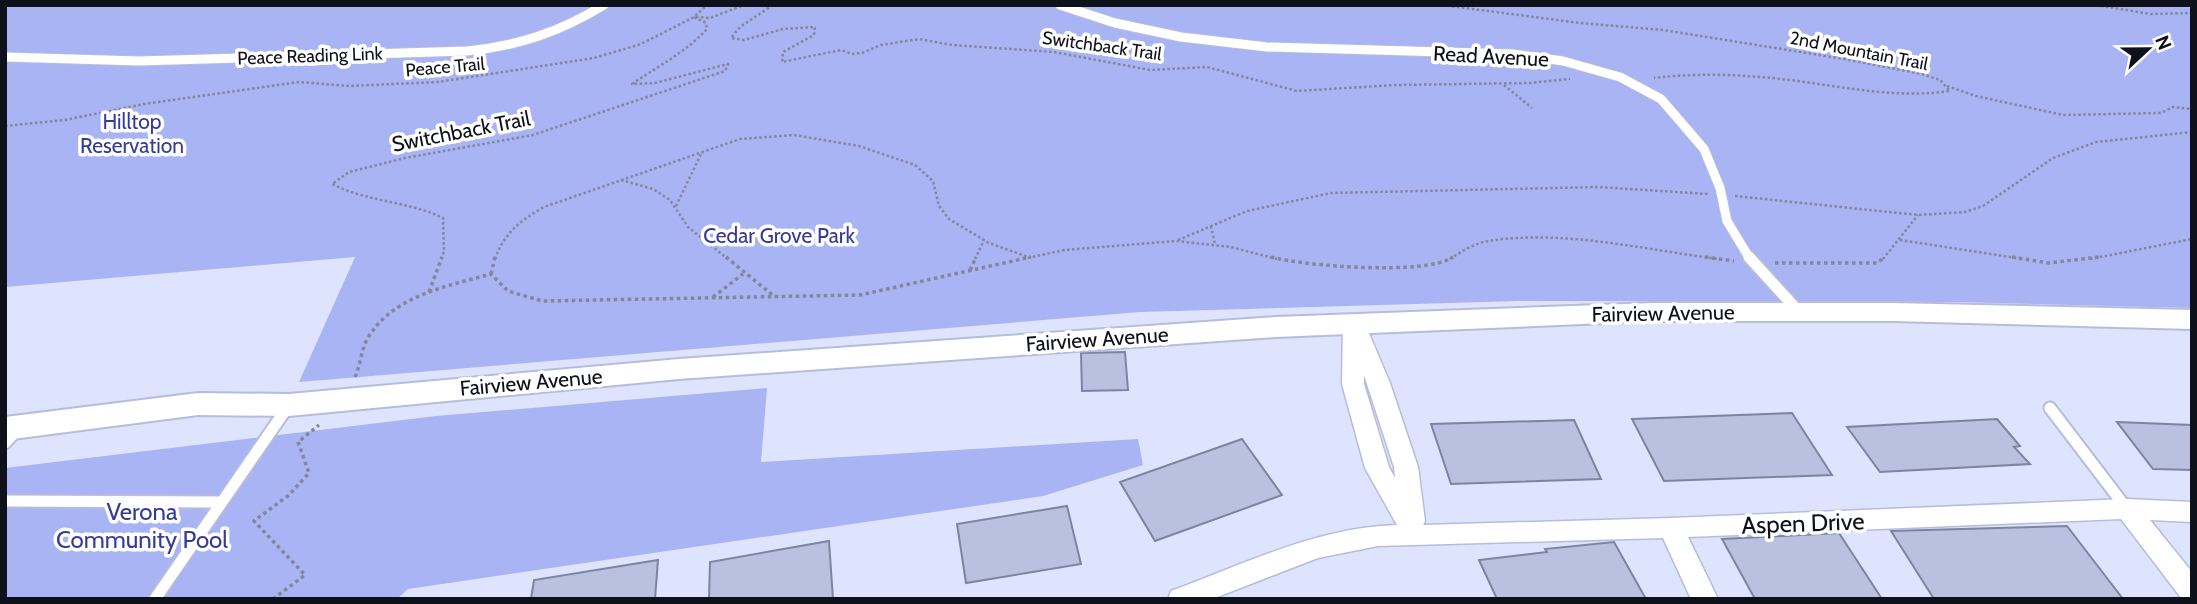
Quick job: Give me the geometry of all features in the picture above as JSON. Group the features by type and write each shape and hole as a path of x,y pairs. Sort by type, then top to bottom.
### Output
{"main road":[{"name":"Fairview Avenue","path":"10,433 198,404 289,405 888,354 1276,327 1653,312 1799,312 2192,320"}],"street":[{"path":"1354,324 1353,384 1377,468 1414,533"},
{"path":"2127,509 2192,592"},
{"name":"Aspen Drive","path":"1181,599 1316,548 1378,536 1671,528 2127,509 2192,512"},
{"path":"1671,528 1705,599"}],"lane":[{"name":"Peace Reading Link","path":"5,57 139,61 502,48 536,40 572,26 604,5"},
{"name":"Read Avenue","path":"1060,5 1115,23 1181,37 1267,47 1544,57 1610,74 1635,84 1661,99 1704,149 1720,188 1727,220 1752,262 1799,312"},
{"path":"155,599 289,405"},
{"path":"2050,408 2127,509"},
{"path":"5,501 221,502"}],"path":[{"name":"Peace Trail","path":"5,126 65,120 144,104 299,82 349,86 438,82 494,75 625,50 694,17 707,5"},
{"path":"694,17 710,18 744,5"},
{"name":"Switchback Trail","path":"773,5 740,27 730,38 744,40 783,29 815,27 814,34 783,52 782,62 841,50 862,54 881,45 919,39 952,45 1054,52 1150,70 1208,67 1297,90 1395,85 1503,85 1579,79"},
{"name":"2nd Mountain Trail","path":"1442,5 1469,11 1663,30 1740,41 1910,71 1940,80 1950,91 1910,96 1741,74 1703,72 1647,79 1635,84"},
{"path":"2096,5 2151,13 2192,13"},
{"name":"Switchback Trail","path":"429,292 444,252 443,218 428,210 346,192 332,184 349,172 404,158 533,135 725,71 728,64 655,83 632,84 666,65 695,43 706,29 706,23 694,17"},
{"path":"1503,85 1532,108"},
{"path":"1946,86 1976,96 2063,115 2161,113 2173,107 2192,109"},
{"path":"1733,196 1919,215 1975,209 2053,158 2096,142 2192,132"},
{"path":"491,274 500,243 522,220 544,207 740,139 781,134 859,146 923,170 933,181 936,199 943,212 984,240 1029,257"},
{"path":"676,206 702,152"},
{"path":"619,180 653,189 676,206 688,227 775,297"},
{"path":"1176,241 1247,211 1282,202 1356,191 1598,187 1708,194"},
{"path":"1766,262 1877,263 1888,255 1919,215"},
{"path":"1210,226 1215,245"},
{"path":"491,274 508,291 542,301 874,293 1081,247 1176,241 1215,245 1289,262 1330,266 1427,266 1446,261 1465,248 1488,241 1558,238 1740,261"},
{"path":"1900,240 2049,263 2075,262 2192,239"},
{"path":"970,270 984,240"},
{"path":"341,399 361,366 365,343 391,313 429,292 491,274"},
{"path":"712,299 744,274"},
{"path":"273,599 305,575 254,521 289,495 309,473 298,442"}],"green space":[{"path":"5,5 2192,5 2192,308 1954,302 1518,301 1140,312 299,382 355,257 5,287"},
{"name":"Verona Community Pool","path":"767,388 761,462 1138,439 1143,465 1043,496 408,589 397,599 5,599 5,468 436,416"}],"building":[{"path":"1125,352 1128,390 1082,391 1081,353"},
{"path":"1792,413 1832,475 1664,481 1632,419"},
{"path":"1997,419 2020,446 2014,447 2030,464 1880,472 1847,427"},
{"path":"1574,420 1601,479 1451,484 1431,424"},
{"path":"2117,422 2192,425 2192,470 2153,469"},
{"path":"1242,439 1282,495 1155,541 1120,482"},
{"path":"1067,506 1081,564 966,583 957,524"},
{"path":"2067,526 2123,599 1934,599 1891,531"},
{"path":"1839,533 1882,599 1755,599 1722,539"},
{"path":"829,541 833,599 709,599 710,562"},
{"path":"1614,542 1646,599 1497,599 1479,560 1547,552 1545,549"},
{"path":"658,560 655,599 531,599 534,580"}],"park label":[{"name":"Hilltop Reservation","path":"132,133"},
{"name":"Cedar Grove Park","path":"779,235"}]}
